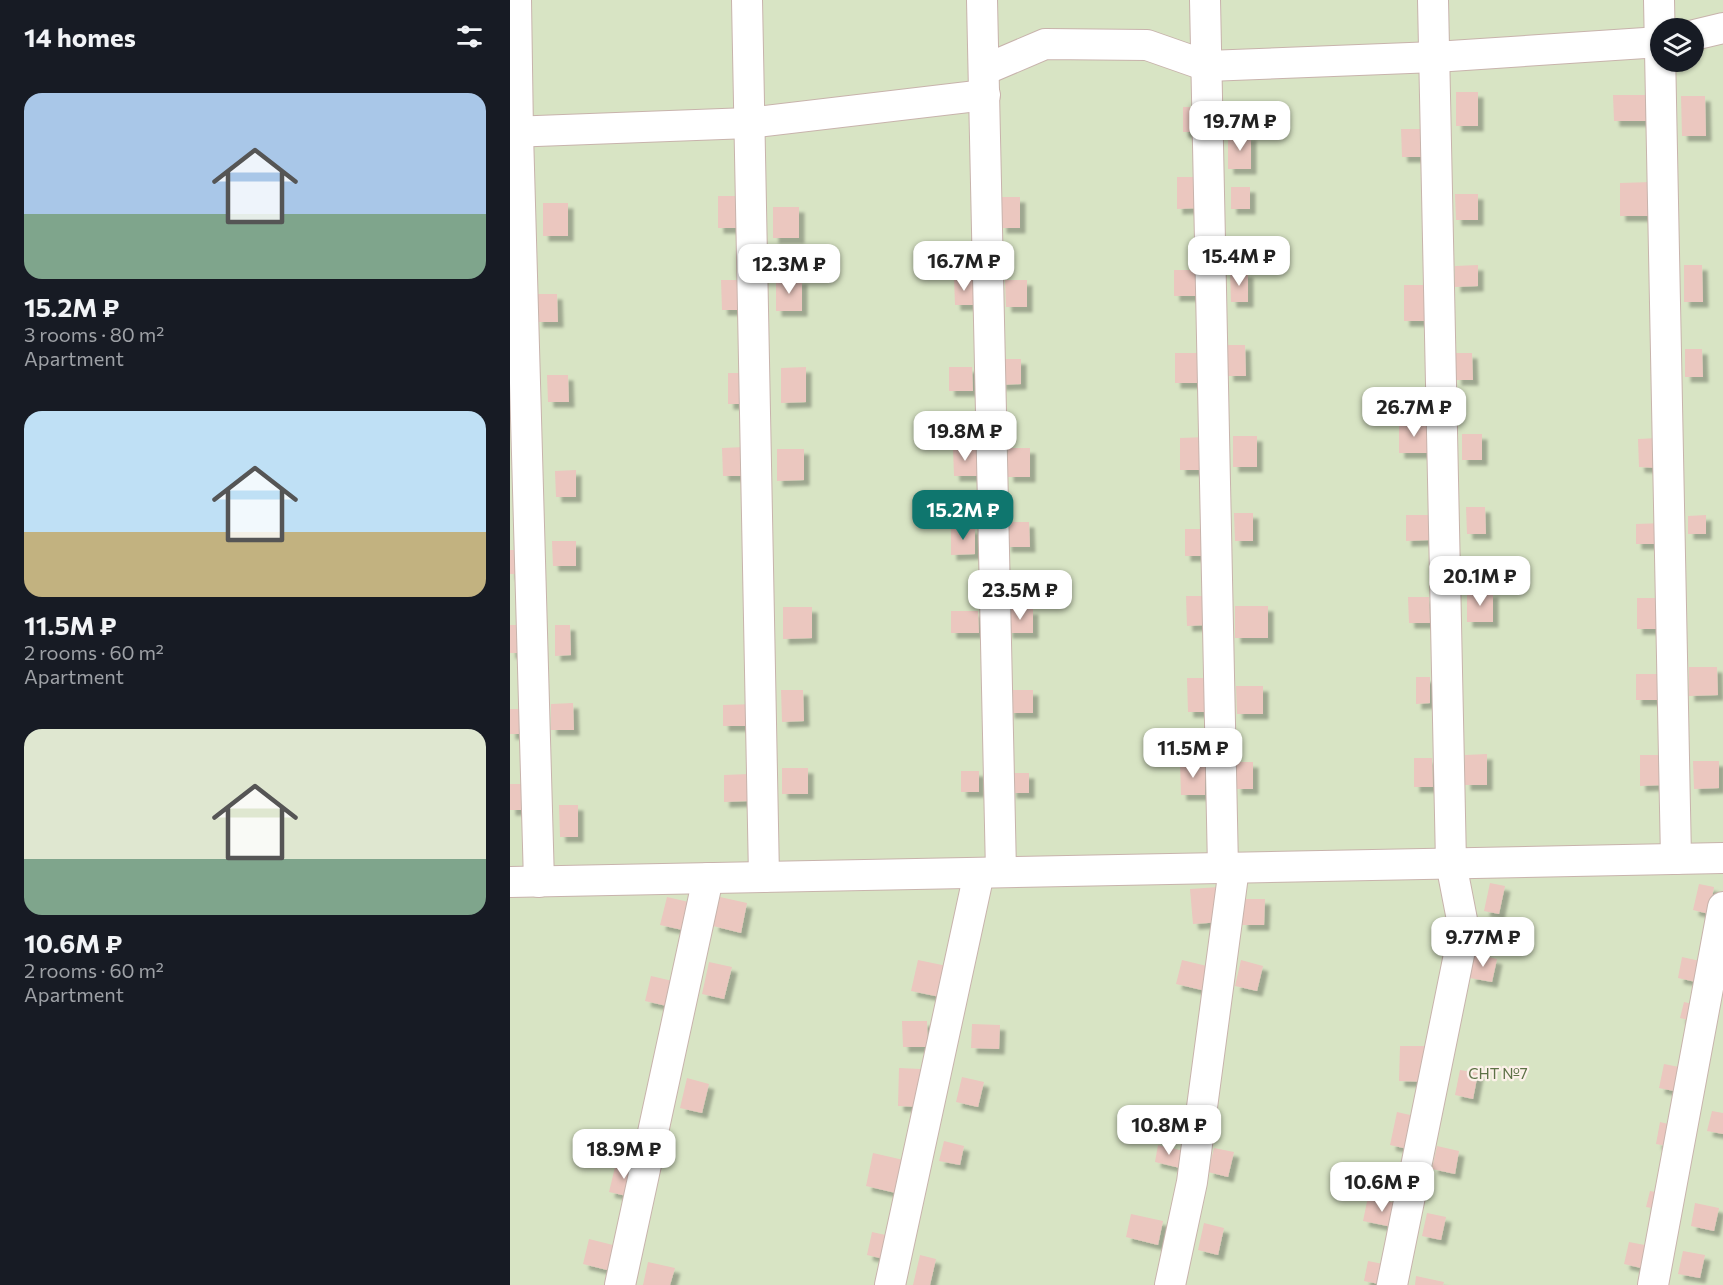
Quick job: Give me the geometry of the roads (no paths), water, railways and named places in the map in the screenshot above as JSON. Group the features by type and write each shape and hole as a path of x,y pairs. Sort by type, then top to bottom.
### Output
{"street":[{"path":"516,0 514,133 539,882"},
{"path":"747,0 764,877"},
{"path":"890,1285 990,873 982,0"},
{"path":"1170,1285 1191,1182 1228,868 1205,0"},
{"path":"1392,1285 1464,930 1450,864 1433,0"},
{"path":"1659,0 1659,18"},
{"path":"1704,33 1723,28"},
{"path":"514,133 749,123 984,82 1045,44 1147,45 1207,66 1435,57 1650,43"},
{"path":"1661,72 1676,859"},
{"path":"510,882 1723,858"},
{"path":"620,1285 708,878"},
{"path":"1653,1285 1723,907"}],"park label":[{"name":"СНТ №7","path":"1498,1074"}]}
